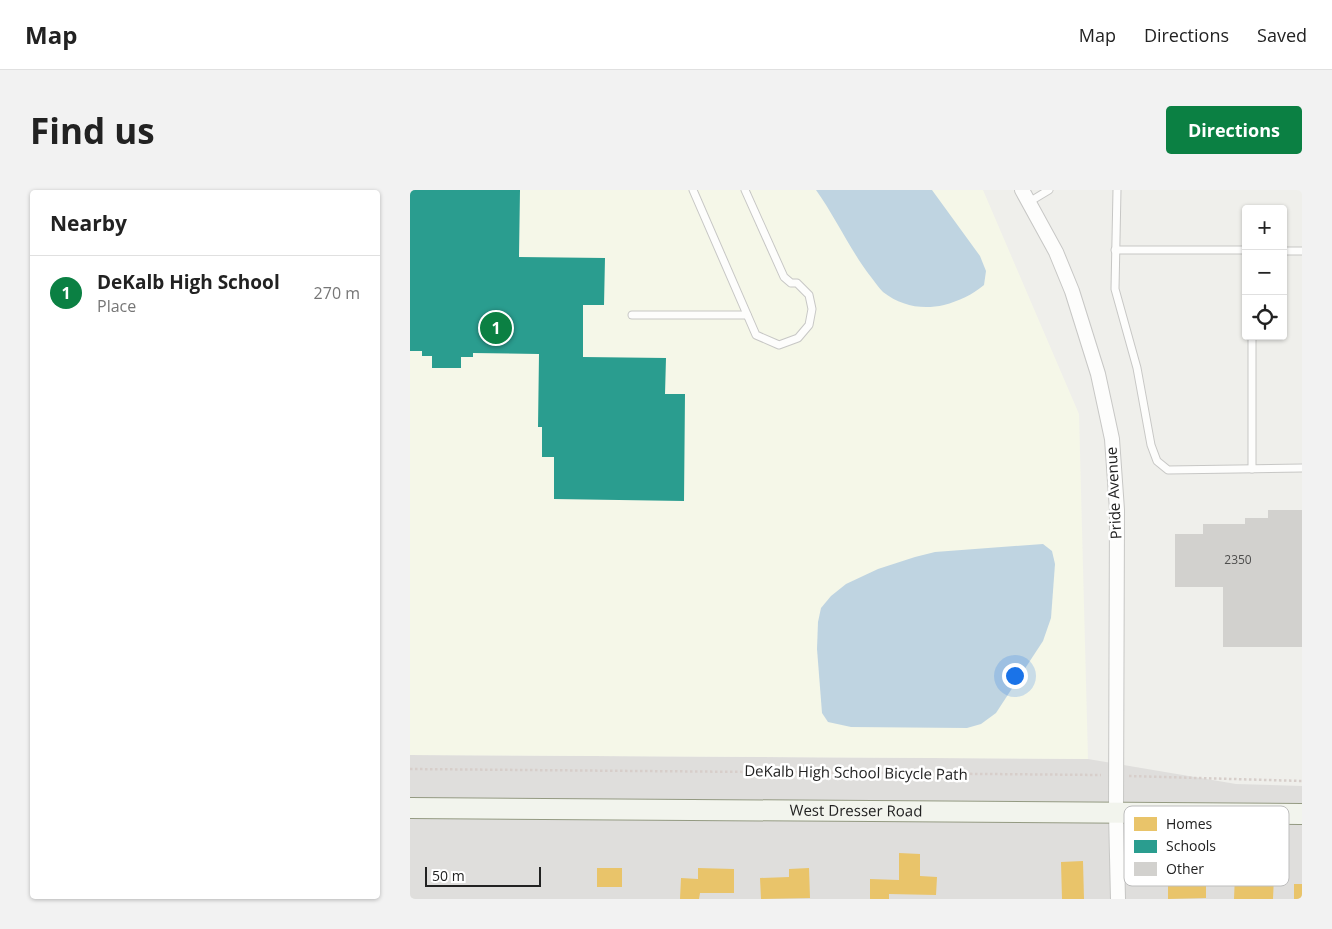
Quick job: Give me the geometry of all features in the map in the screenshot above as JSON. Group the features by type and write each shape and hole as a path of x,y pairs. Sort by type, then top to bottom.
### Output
{"street":[{"name":"Pride Avenue","path":"1026,196 1056,252 1072,291 1098,374 1112,439 1117,510 1116,813 1118,899"},
{"name":"West Dresser Road","path":"410,808 1124,813"},
{"name":"West Dresser Road","path":"1289,814 1302,814"}],"lane":[{"path":"692,190 756,336 779,345 798,338 810,325 812,309 810,295 797,282 791,282 784,277 745,190"},
{"path":"1026,196 1049,190"},
{"path":"1117,190 1114,289 1138,368 1151,445 1157,461 1168,470 1302,468"},
{"path":"1116,250 1242,250"},
{"path":"1287,251 1302,251"},
{"path":"632,314 747,315"},
{"path":"1252,340 1252,469"}],"path":[{"name":"DeKalb High School Bicycle Path","path":"410,769 1116,776 1302,781"}],"shaded area":[{"path":"410,190 983,190 1079,414 1088,759 410,755"},
{"path":"410,755 1088,759 1236,784 1302,786 1302,899 410,899"}],"water":[{"path":"816,190 932,190 980,256 986,271 984,285 960,300 944,305 920,307 897,301 882,290 863,267"},
{"path":"1043,544 1052,551 1055,564 1051,618 1043,641 996,713 981,724 967,728 851,727 828,722 822,713 817,649 818,622 821,608 831,596 846,584 878,569 935,552"}],"building: Homes":[{"path":"899,853 920,854 920,876 937,877 936,895 889,894 889,899 870,899 870,879 899,880"},
{"path":"1083,861 1084,899 1062,899 1061,862"},
{"path":"597,868 622,868 622,887 597,887"},
{"path":"698,868 734,869 734,893 700,893 699,899 680,899 681,878 698,879"},
{"path":"809,868 810,898 761,899 760,878 789,877 789,869"},
{"path":"1294,884 1302,884 1302,899 1294,899"},
{"path":"1168,886 1206,886 1206,898 1168,899"},
{"path":"1235,886 1274,886 1273,899 1234,899"}],"building: Schools":[{"path":"410,190 520,190 519,257 605,258 604,305 583,305 583,357 666,358 665,394 685,394 684,501 554,499 554,457 542,457 542,427 538,427 539,354 473,353 473,357 461,357 461,368 432,368 432,356 422,356 422,351 410,351"}],"building: Other":[{"path":"1268,510 1302,510 1302,647 1223,647 1223,587 1175,587 1175,534 1203,534 1203,524 1245,524 1245,518 1268,518"}],"place":[{"name":"DeKalb High School","path":"496,328"}]}
